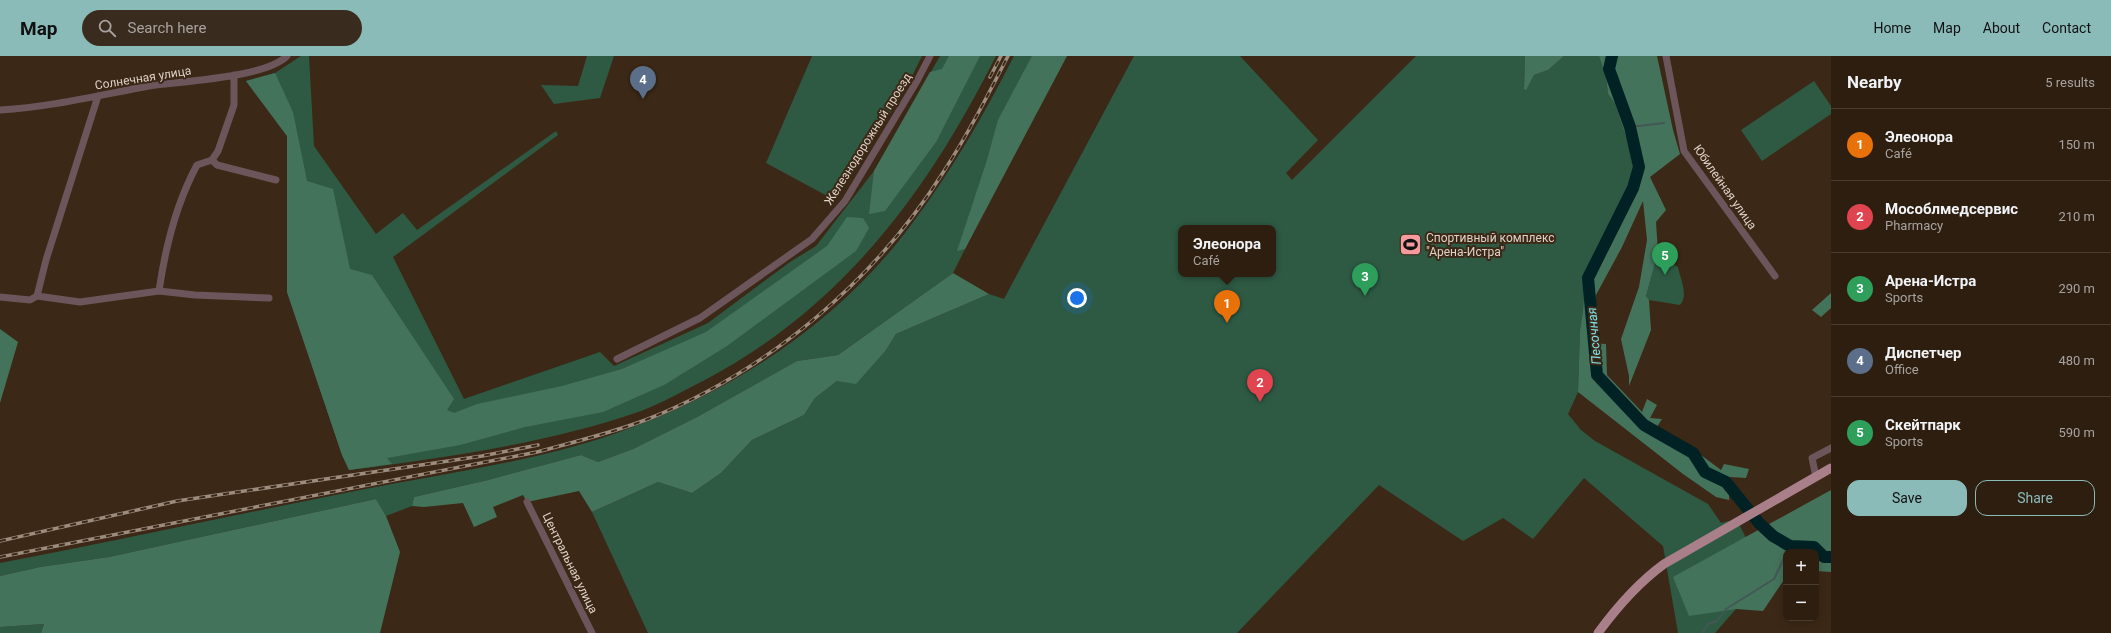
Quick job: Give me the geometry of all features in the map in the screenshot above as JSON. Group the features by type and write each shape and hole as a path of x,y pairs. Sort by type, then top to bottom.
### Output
{"main road":[{"path":"1598,633 1647,577 1727,527 1831,468"}],"street":[{"name":"Солнечная улица","path":"0,110 33,108 151,86 234,75 273,65 287,56"},
{"name":"Железнодорожный проезд","path":"617,359 700,318 812,239 845,201 917,81 930,56"},
{"name":"Юбилейная улица","path":"1666,56 1684,151 1775,276"},
{"path":"159,291 172,233 188,181 197,165 212,160 218,152 226,132 234,105 234,75"},
{"path":"37,296 46,260 98,96"},
{"path":"212,160 217,165 276,180"},
{"path":"0,297 30,300 37,296 80,302 159,291 195,295 269,298"},
{"path":"1816,477 1812,458 1831,448"},
{"name":"Центральная улица","path":"527,502 592,633"}],"green space":[{"path":"301,56 309,56 314,146 376,234 403,213 417,230 556,131 558,135 393,257 464,399 600,352 614,366 708,323 790,262 816,246 874,171 940,56 996,56 941,154 910,200 876,242 839,282 798,319 753,352 665,401 641,411 605,422 533,441 496,448 349,470 342,455 287,292 287,136 246,81 275,73"},
{"path":"587,56 614,56 600,98 554,104 541,85 578,86"},
{"path":"812,56 922,56 906,88 838,197 831,198 766,163"},
{"path":"949,56 980,56 936,142 885,211 869,214 874,171 930,72 942,69"},
{"path":"1014,56 1062,56 953,273 838,355 797,361 697,417 633,449 598,462 581,455 488,480 414,497 412,506 386,516 376,499 109,557 40,567 0,576 0,563 550,453 611,435 654,419 697,399 738,377 777,352 814,325 849,294 882,261 911,225 940,185 979,121"},
{"path":"1032,56 1067,56 965,249 957,251 987,160 998,120"},
{"path":"1134,56 1240,56 1318,140 1286,173 1292,180 1416,56 1525,56 1524,89 1534,75 1548,70 1564,56 1599,56 1606,77 1608,94 1615,104 1629,146 1633,170 1623,200 1585,277 1580,330 1578,392 1568,414 1581,430 1595,441 1708,504 1721,523 1729,521 1736,522 1740,526 1748,542 1736,609 1715,633 1678,633 1663,546 1584,478 1533,539 1503,518 1463,541 1379,485 1237,633 648,633 592,512 658,482 692,493 721,473 752,440 804,415 815,398 837,381 886,350 896,334 989,294 1004,299"},
{"path":"1525,56 1564,56 1548,70 1534,75 1526,90 1524,89"},
{"path":"1599,56 1657,56 1673,130 1680,154 1650,177 1666,210 1656,222 1658,252 1646,296 1649,300 1651,330 1629,386 1629,376 1621,339 1639,287 1647,240 1643,201 1622,247 1596,295 1590,343 1606,344 1607,375 1642,412 1647,399 1657,405 1650,418 1662,419 1653,433 1685,453 1697,452 1721,470 1724,464 1749,469 1746,478 1730,477 1729,500 1716,497 1683,474 1578,392 1580,330 1585,277 1623,200 1633,170 1629,146 1615,104 1608,94 1606,77"},
{"path":"275,73 293,112 307,181 333,189 350,269 372,275 454,399 447,410 454,413 477,404 562,386 622,369 706,332 827,246 847,217 863,218 869,228 856,251 727,346 664,385 603,412 525,427 460,445 387,458 392,464 349,470 342,455 287,292 287,136 246,81"},
{"path":"1814,81 1831,106 1831,114 1762,161 1741,130"},
{"path":"1657,254 1678,267 1684,292 1683,301 1680,305 1649,300 1646,296"},
{"path":"953,273 989,294 896,334 886,350 856,384 837,381 815,398 804,415 752,440 721,473 692,493 658,482 592,512 579,491 527,502 523,495 493,507 497,517 474,527 463,503 424,507 412,506 414,497 488,480 581,455 598,462 633,449 697,417 797,361 838,355"},
{"path":"1831,293 1831,308 1821,317 1812,310"},
{"path":"0,329 18,342 0,403"},
{"path":"1831,490 1831,572 1819,571 1819,549 1783,549 1783,581 1763,611 1736,609 1689,616 1673,577"},
{"path":"376,499 386,516 400,552 380,633 41,633 44,624 0,627 0,576 40,567 109,557"},
{"path":"44,624 41,633 0,633 0,627"}],"waterway":[{"name":"Песочная","path":"1612,56 1609,69 1630,127 1639,167 1633,188 1588,278 1597,375 1644,425 1693,453 1705,472 1726,482 1759,523 1773,536 1790,546 1814,547 1824,557 1831,557"},
{"path":"1630,127 1664,123"},
{"path":"1702,633 1708,624 1717,621 1726,609 1774,579 1783,560"}],"railway":[{"path":"990,77 1001,56"},
{"path":"0,557 537,452 621,429 648,419 692,399 735,375 776,348 815,318 852,285 886,249 916,211 953,157 970,129 1008,56"},
{"path":"0,541 177,501 482,456 538,445"}],"place":[{"name":"Диспетчер","path":"643,99"},
{"name":"Спортивный комплекс \"Арена-Истра\"","path":"1410,245"},
{"name":"Скейтпарк","path":"1665,275"},
{"name":"Арена-Истра","path":"1365,296"},
{"name":"Элеонора","path":"1227,323"},
{"name":"Мособлмедсервис","path":"1260,402"}]}
